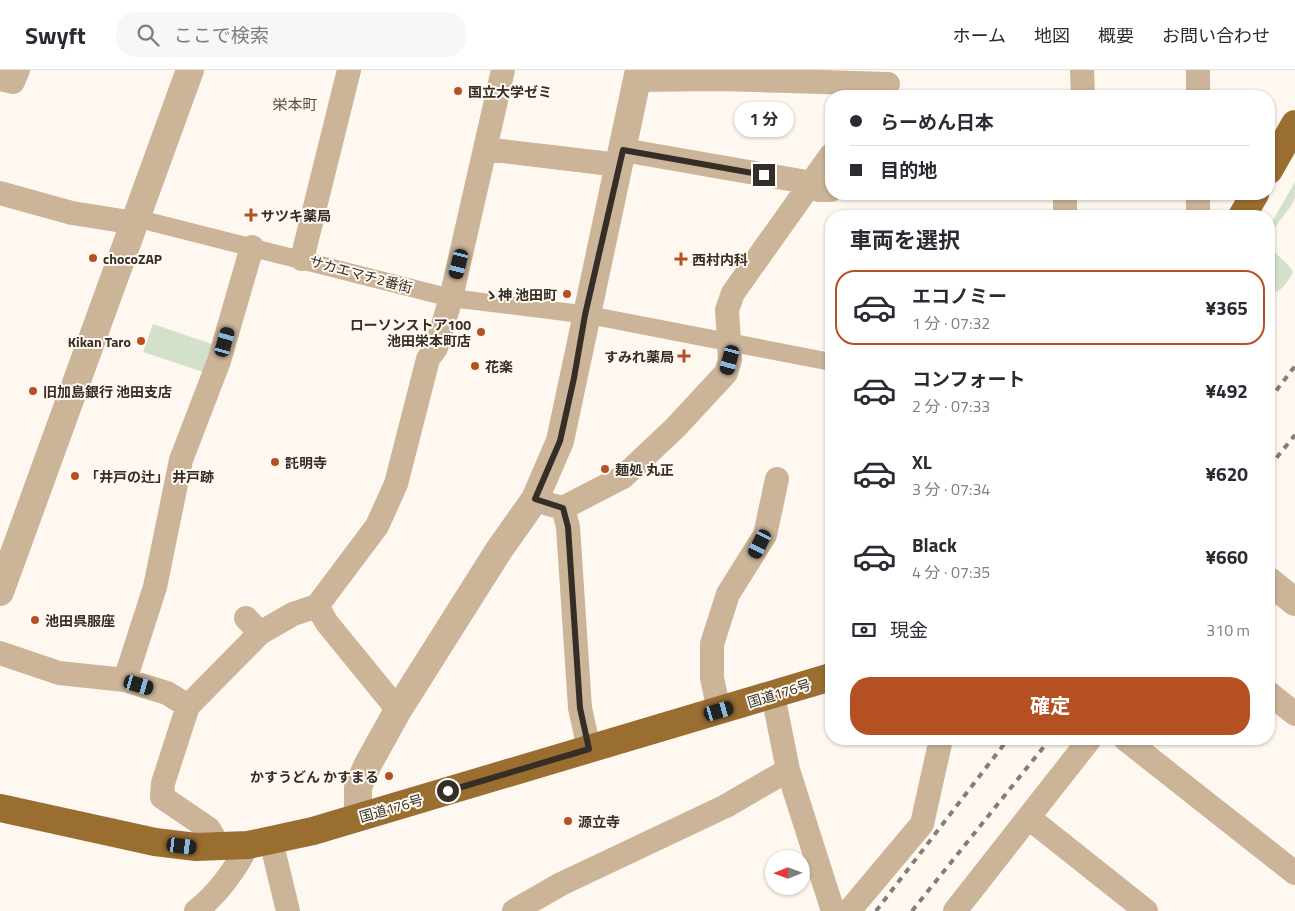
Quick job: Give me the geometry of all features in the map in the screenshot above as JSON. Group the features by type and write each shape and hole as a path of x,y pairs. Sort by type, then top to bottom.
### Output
{"highway":[{"path":"1275,159 1295,124"},
{"name":"国道176号","path":"0,808 155,842 196,847 260,843 358,817 825,679"}],"street":[{"path":"0,79 12,82 18,70"},
{"path":"0,592 143,223 190,70"},
{"path":"302,259 349,70"},
{"path":"219,846 209,829 162,797 163,784 188,706 253,626 317,606 377,526 396,484 428,358 436,348 451,298 503,70"},
{"path":"1082,70 1083,90"},
{"path":"1198,70 1198,90"},
{"path":"358,817 358,787 367,766 398,710 500,550 535,499 560,441 638,75 886,84"},
{"path":"484,149 621,157 801,181 821,188"},
{"path":"535,499 563,508 623,477 675,428 726,373 730,360 727,342 727,310 733,293 773,234 821,188 825,174"},
{"path":"0,193 72,213 143,223"},
{"name":"サカエマチ2番街","path":"143,223 302,259 451,298 573,313"},
{"path":"125,680 155,587 181,460 219,361 252,247"},
{"path":"599,317 825,361"},
{"path":"719,711 712,678 712,644 728,594 765,534 777,479"},
{"path":"563,508 568,527 580,708 589,749"},
{"path":"1275,586 1295,602"},
{"path":"317,606 327,623 398,710"},
{"path":"0,653 59,673 125,680 167,693 188,706"},
{"path":"773,695 788,770 833,911"},
{"path":"1275,698 1295,714"},
{"path":"849,911 922,824 940,745"},
{"path":"955,911 1085,745"},
{"path":"1133,745 1295,873"},
{"path":"514,911 561,884 726,806 788,770"},
{"path":"1029,818 1146,911"},
{"path":"196,911 207,902 260,843 288,911"}],"green space":[{"path":"1295,182 1293,203 1275,228 1275,217"},
{"path":"1275,251 1293,272 1281,289 1275,292"},
{"path":"153,324 215,345 206,373 143,352"}],"railway":[{"path":"1275,392 1295,366"},
{"path":"1275,460 1295,435"},
{"path":"876,911 1003,745"},
{"path":"912,911 1045,745"}],"place":[{"name":"国立大学ゼミ","path":"458,91"},
{"name":"サツキ薬局","path":"251,215"},
{"name":"chocoZAP","path":"93,258"},
{"name":"西村内科","path":"681,259"},
{"name":"ゝ神 池田町","path":"567,294"},
{"name":"ローソンストア100 池田栄本町店","path":"481,332"},
{"name":"Kikan Taro","path":"141,341"},
{"name":"すみれ薬局","path":"684,356"},
{"name":"花楽","path":"475,366"},
{"name":"旧加島銀行 池田支店","path":"33,391"},
{"name":"託明寺","path":"275,462"},
{"name":"麺処 丸正","path":"605,469"},
{"name":"「井戸の辻」 井戸跡","path":"75,476"},
{"name":"池田呉服座","path":"35,620"},
{"name":"かすうどん かすまる","path":"389,776"},
{"name":"源立寺","path":"568,821"}],"district":[{"name":"栄本町","path":"295,104"}],"route":[{"path":"448,791 589,749 580,708 568,527 563,508 535,499 560,441 585,315 623,150 764,175"}]}
